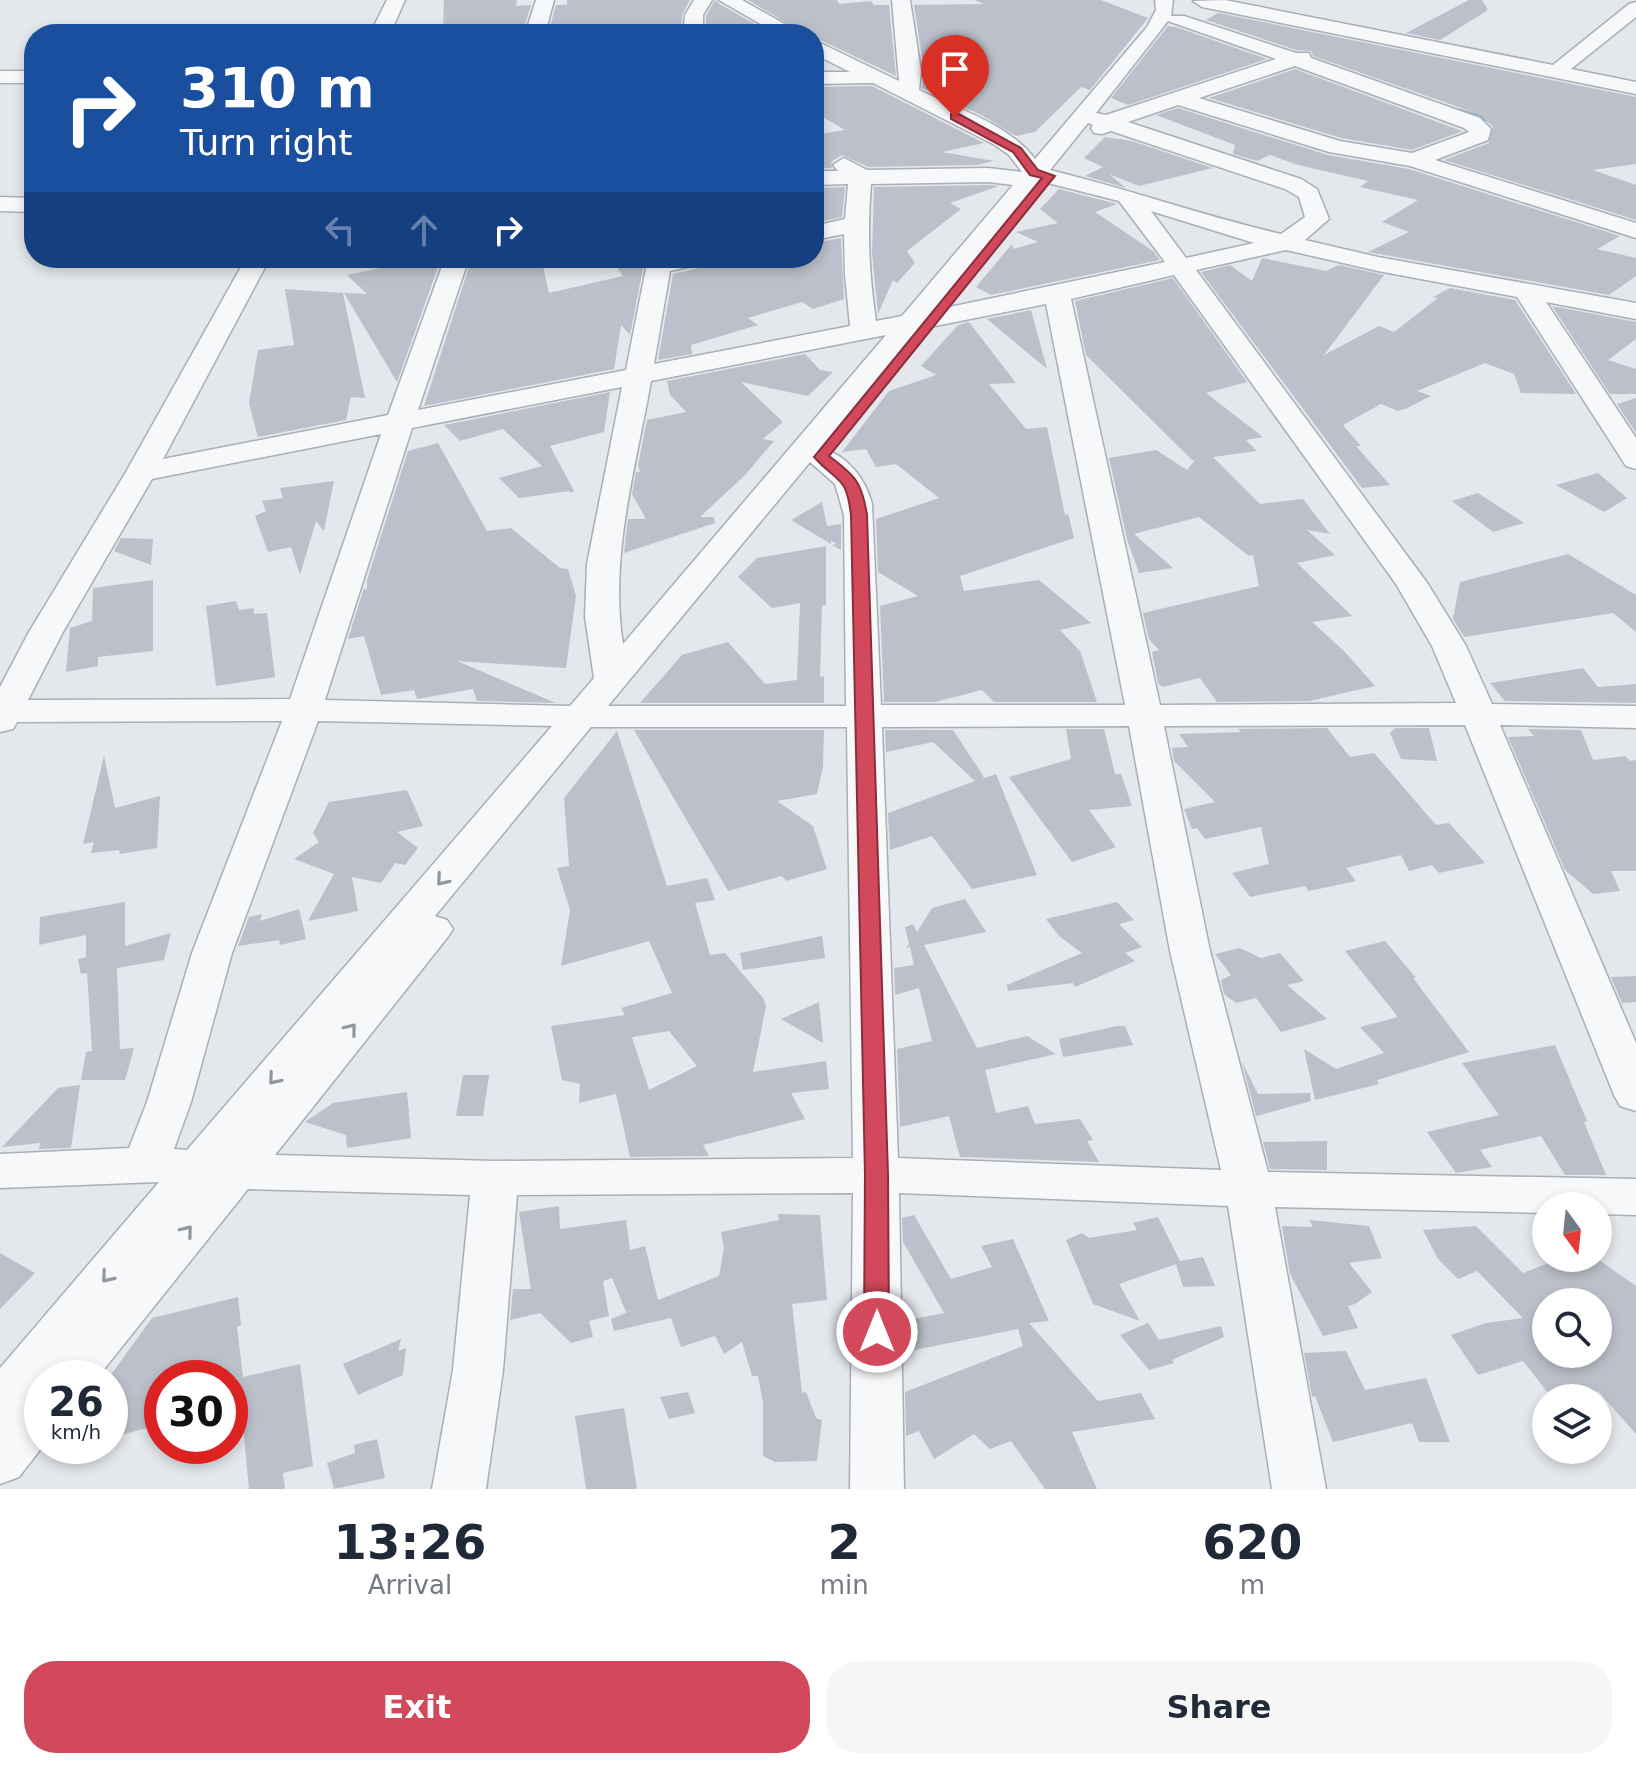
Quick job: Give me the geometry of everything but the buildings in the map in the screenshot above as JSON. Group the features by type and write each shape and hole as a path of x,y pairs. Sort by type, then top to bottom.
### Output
{"street":[{"path":"385,24 396,0"},
{"path":"538,24 545,0"},
{"path":"694,24 694,15 703,0"},
{"path":"728,0 773,24"},
{"path":"901,0 911,71 908,93"},
{"path":"1238,0 1257,8 1636,80"},
{"path":"1048,174 1097,128 1187,4"},
{"path":"1187,4 1294,59 1472,123 1480,129 1480,135 1470,140 1414,160"},
{"path":"593,716 611,679 1048,174 1155,29 1165,10 1187,4 1366,34 1636,88"},
{"path":"1308,18 1328,6"},
{"path":"1562,66 1636,8"},
{"path":"1097,128 1366,34"},
{"path":"824,51 1003,140 1048,174"},
{"path":"0,77 24,77"},
{"path":"824,78 874,78"},
{"path":"1176,98 1337,147 1414,160 1636,231"},
{"path":"141,472 401,419 1057,294 1285,243 1317,219 1309,194 1293,184 1097,128"},
{"path":"824,159 852,168 860,179 856,224 857,275 864,330"},
{"path":"824,178 1048,174 1231,230 1285,243 1636,311"},
{"path":"1127,196 1397,559 1443,632 1464,672 1478,714 1636,1095"},
{"path":"0,204 24,205"},
{"path":"824,231 856,224"},
{"path":"253,268 141,472 46,632 3,716 304,710 593,716 1478,714 1636,717"},
{"path":"145,1164 169,1102 212,953 304,710 454,268"},
{"path":"611,679 602,617 603,564 658,268"},
{"path":"1526,291 1636,460"},
{"path":"1057,294 1145,715 1190,951 1249,1189 1299,1489"},
{"path":"0,1404 217,1170 593,716 821,457 923,319"},
{"path":"821,457 846,476 855,490 859,515 876,1175 877,1489"},
{"path":"0,1171 145,1164 217,1170 495,1178 876,1175 1249,1189 1636,1197"},
{"path":"80,1360 217,1170"},
{"path":"459,1489 478,1370 495,1178"},
{"path":"0,1461 24,1431"}],"waterway":[{"path":"1459,111 1494,121"}],"route":[{"path":"877,1332 876,1175 859,515 855,490 846,476 821,457 1050,176 1034,173 1017,150 1003,140 955,117"}]}
